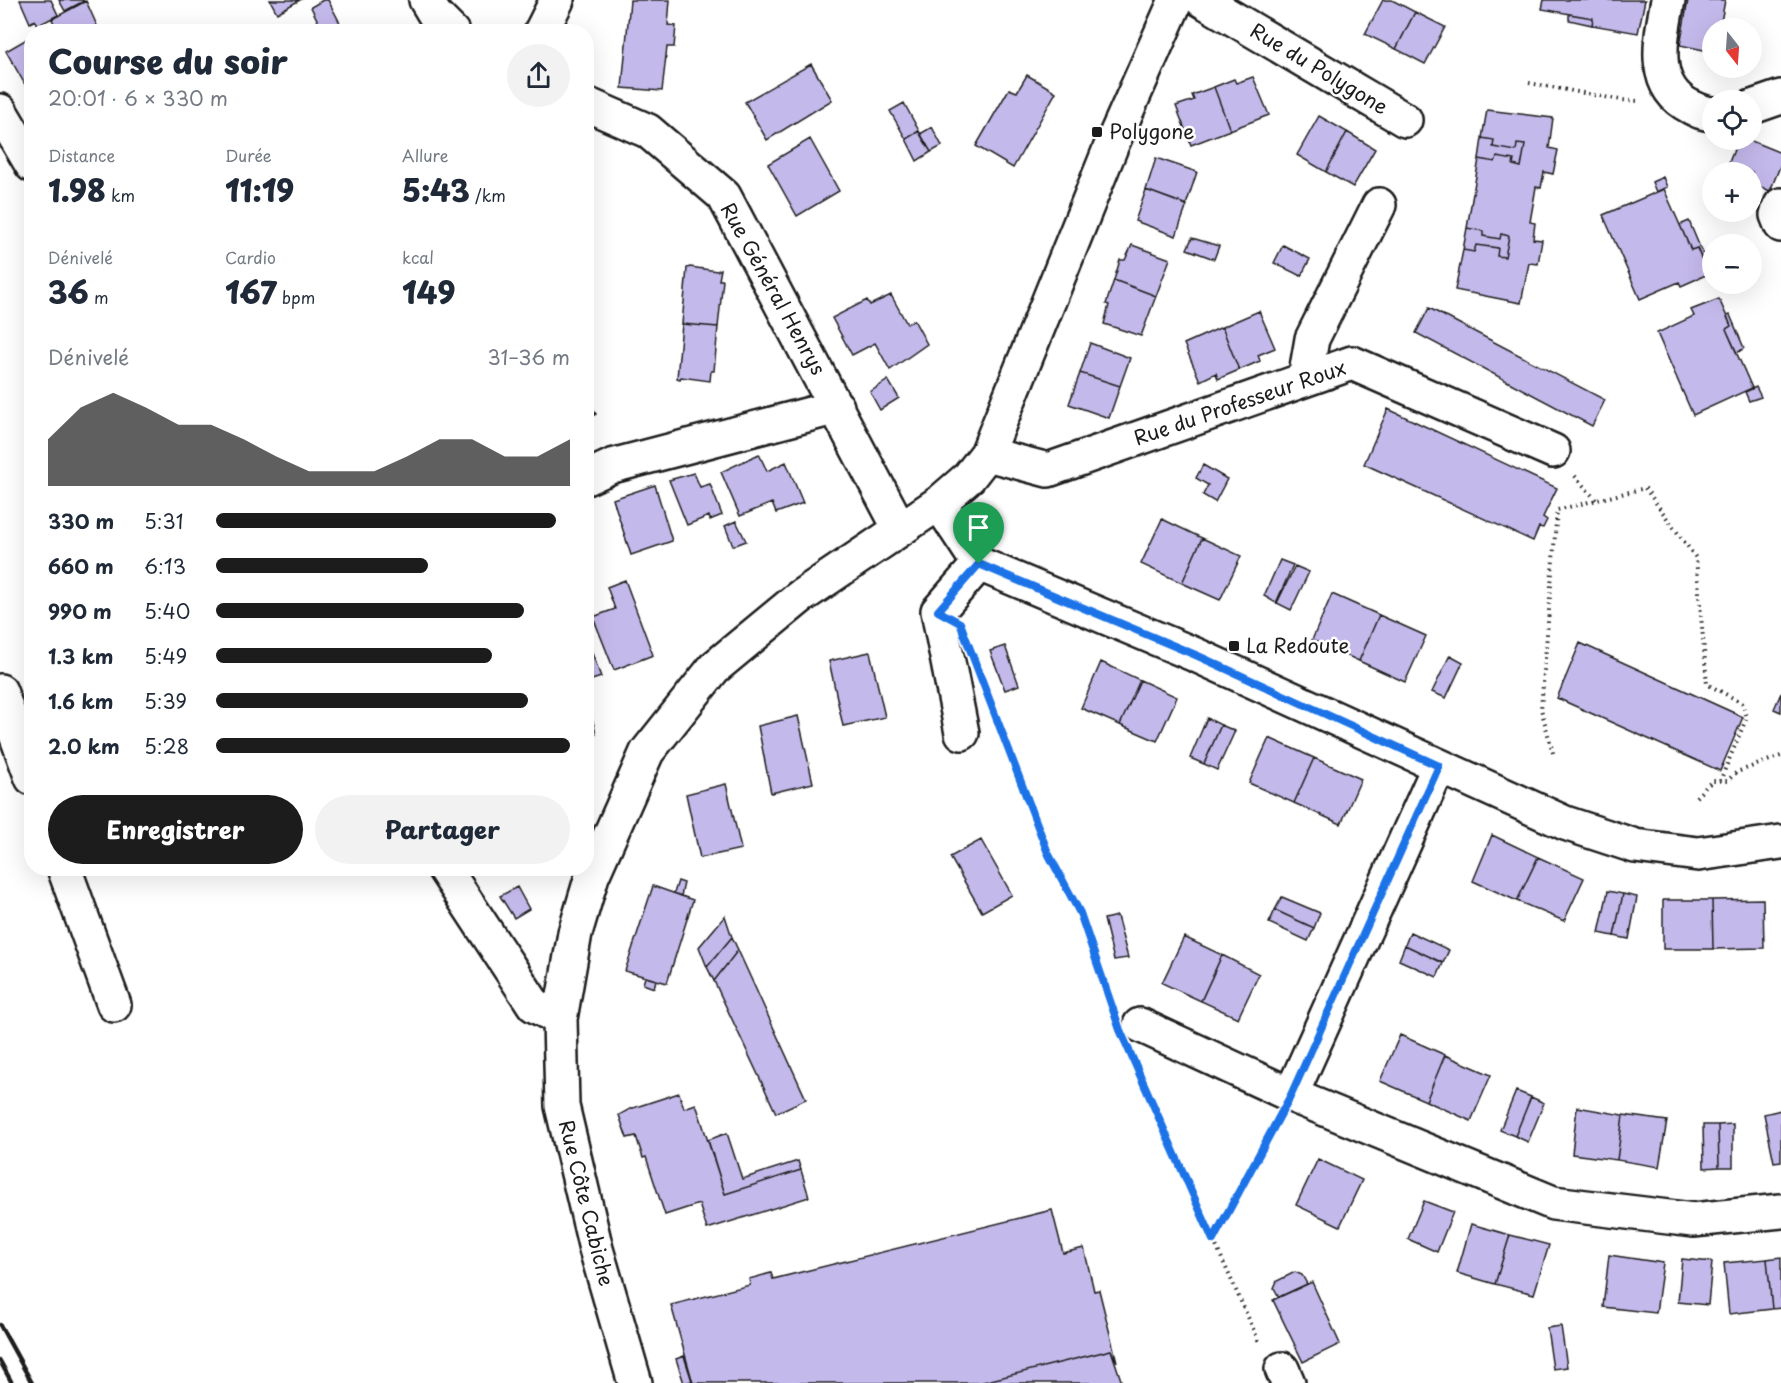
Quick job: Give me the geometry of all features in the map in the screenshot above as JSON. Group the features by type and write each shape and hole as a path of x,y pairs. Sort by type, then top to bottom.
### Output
{"street":[{"path":"426,0 444,24"},
{"path":"545,24 557,0"},
{"path":"594,871 647,752 714,668 800,597 939,502 969,477 987,454 1112,144 1176,0"},
{"name":"Rue du Polygone","path":"1202,0 1405,120"},
{"path":"1668,0 1660,39 1661,76 1678,101 1702,112"},
{"path":"1762,103 1781,97"},
{"name":"Rue Général Henrys","path":"594,107 648,131 724,196 900,529"},
{"path":"0,111 24,152"},
{"path":"1305,379 1312,339 1379,205"},
{"name":"Rue du Professeur Roux","path":"987,454 1048,470 1352,363 1553,452"},
{"path":"594,474 612,466 837,407"},
{"path":"939,502 979,564 1198,656 1565,823 1635,846 1698,854 1781,842"},
{"path":"962,733 938,611 979,564"},
{"path":"0,692 24,756"},
{"path":"1291,1095 1439,766"},
{"path":"67,876 114,1005"},
{"path":"449,876 534,1005 560,1018 575,933 592,876"},
{"name":"Rue Côte Cabiche","path":"560,1018 561,1106 596,1249 635,1383"},
{"path":"1135,1038 1291,1095 1554,1203 1693,1220 1781,1211"}],"path":[{"path":"1529,83 1621,100 1678,101"},
{"path":"1554,753 1541,709 1557,510 1645,488 1696,558 1707,684 1742,703 1747,717 1720,781"},
{"path":"996,713 1048,853 1080,913 1113,1008"},
{"path":"1696,797 1712,781 1727,781 1737,772 1781,756"},
{"path":"1135,1038 1213,1240 1265,1354 1285,1376"},
{"path":"1213,1240 1291,1095"}],"building":[{"path":"20,0 51,0 58,15 41,24 36,24 35,20 30,23"},
{"path":"59,0 83,0 84,1 65,11"},
{"path":"270,0 300,0 277,13"},
{"path":"323,0 328,0 340,24 319,24 311,7"},
{"path":"630,0 670,0 668,25 676,26 674,47 667,47 662,91 622,88"},
{"path":"1383,0 1392,0 1415,12 1396,49 1365,34"},
{"path":"1544,0 1645,0 1638,33 1592,25 1593,18 1542,9"},
{"path":"1688,0 1725,0 1722,18 1702,18 1702,50 1680,45"},
{"path":"86,1 96,24 54,24 52,19"},
{"path":"1415,12 1445,27 1425,64 1396,49"},
{"path":"1569,14 1593,18 1592,25 1569,20"},
{"path":"24,41 24,83 6,51"},
{"path":"811,64 832,100 767,140 745,102"},
{"path":"1027,75 1056,92 1013,168 976,146 1009,89 1017,92"},
{"path":"1253,77 1269,115 1230,130 1214,87 1234,79 1236,83"},
{"path":"1214,87 1230,130 1191,145 1176,106 1194,100 1192,95"},
{"path":"904,103 919,131 906,139 890,111"},
{"path":"1487,110 1553,118 1549,148 1558,150 1553,174 1544,172 1541,188 1536,187 1530,222 1535,223 1533,239 1542,240 1538,264 1529,263 1521,303 1455,290 1463,250 1474,252 1476,245 1498,248 1497,256 1505,257 1509,236 1501,234 1500,239 1483,236 1483,231 1467,228 1479,159 1495,162 1497,157 1514,160 1513,165 1521,167 1525,145 1517,144 1516,151 1493,147 1494,140 1482,138"},
{"path":"1319,116 1347,132 1326,172 1297,155"},
{"path":"932,127 942,146 931,152 920,134"},
{"path":"919,131 931,152 917,161 906,139"},
{"path":"1347,132 1375,149 1353,187 1326,172"},
{"path":"1482,138 1494,140 1493,147 1516,151 1517,144 1525,145 1521,167 1513,165 1514,160 1497,157 1495,162 1479,159"},
{"path":"810,139 839,191 797,216 768,164"},
{"path":"1762,145 1781,153 1781,164 1770,191 1762,187 1762,162 1729,162 1734,150 1762,150"},
{"path":"1156,158 1197,172 1186,205 1146,190"},
{"path":"1663,177 1667,187 1656,192 1652,182"},
{"path":"1664,189 1691,250 1697,248 1702,260 1702,277 1681,286 1679,282 1640,299 1603,215"},
{"path":"1146,190 1187,205 1176,236 1135,221"},
{"path":"1689,221 1702,252 1702,258 1697,248 1691,250 1680,225"},
{"path":"1467,228 1483,231 1483,236 1500,239 1501,234 1509,236 1505,257 1497,256 1498,248 1476,245 1474,252 1463,250"},
{"path":"1192,238 1219,246 1214,259 1187,249"},
{"path":"1132,245 1170,259 1156,296 1114,280 1120,260 1125,260"},
{"path":"1283,245 1310,259 1301,276 1274,263"},
{"path":"687,268 717,271 721,269 719,280 723,280 718,327 682,324"},
{"path":"1114,280 1156,296 1141,336 1104,324 1109,305 1106,304"},
{"path":"891,295 907,324 914,320 927,344 890,370 875,343 852,355 832,318 867,300 870,305"},
{"path":"1719,299 1731,326 1726,329 1752,388 1693,415 1657,333 1694,316 1691,310"},
{"path":"1429,308 1605,400 1592,426 1416,333"},
{"path":"1259,311 1275,348 1258,355 1260,361 1239,370 1222,327"},
{"path":"1730,315 1744,348 1737,353 1726,329 1731,326 1727,316"},
{"path":"682,324 718,327 714,371 711,371 710,381 677,378"},
{"path":"1222,327 1239,370 1218,379 1216,373 1200,381 1184,344"},
{"path":"1090,343 1130,358 1120,386 1080,373"},
{"path":"1080,373 1120,386 1109,418 1069,404"},
{"path":"888,380 899,398 880,410 870,392"},
{"path":"1756,387 1761,397 1749,401 1745,392"},
{"path":"1388,409 1557,488 1543,517 1547,520 1543,528 1539,527 1533,541 1364,464"},
{"path":"759,454 767,471 786,462 803,503 776,513 772,503 740,516 721,472"},
{"path":"1203,465 1227,479 1215,502 1203,495 1208,485 1196,478"},
{"path":"694,473 700,487 710,484 722,515 710,520 709,516 687,525 669,480"},
{"path":"655,485 672,541 631,555 613,499"},
{"path":"1162,519 1202,538 1182,583 1141,564"},
{"path":"736,521 746,541 733,546 725,526"},
{"path":"1202,538 1241,556 1220,600 1182,583"},
{"path":"1280,560 1293,565 1276,603 1264,596"},
{"path":"1295,566 1309,572 1291,610 1277,603"},
{"path":"625,580 653,655 614,670 594,620 594,617 615,609 607,587"},
{"path":"1332,594 1379,615 1359,661 1312,640"},
{"path":"1379,615 1426,636 1405,682 1359,661"},
{"path":"1580,643 1743,717 1720,771 1557,698"},
{"path":"1005,646 1019,685 1005,690 990,651"},
{"path":"870,652 885,717 843,726 829,661"},
{"path":"1450,655 1463,662 1446,698 1432,692"},
{"path":"594,658 601,677 594,679"},
{"path":"1101,662 1140,680 1120,725 1081,708"},
{"path":"1140,680 1177,697 1157,741 1120,725"},
{"path":"1781,693 1781,712 1774,709"},
{"path":"798,716 813,783 771,793 758,726"},
{"path":"1207,718 1221,725 1204,764 1190,758"},
{"path":"1221,725 1235,731 1217,770 1204,764"},
{"path":"1269,738 1314,758 1294,803 1249,783"},
{"path":"1314,758 1361,779 1341,824 1294,803"},
{"path":"726,784 741,849 700,858 686,794"},
{"path":"1492,835 1538,857 1517,901 1473,881"},
{"path":"981,840 1012,895 982,912 950,857"},
{"path":"1538,857 1584,878 1564,921 1517,901"},
{"path":"678,881 684,883 681,896 674,893"},
{"path":"653,886 693,900 667,983 625,971"},
{"path":"517,887 529,909 514,918 500,896"},
{"path":"1608,891 1623,894 1614,936 1599,933"},
{"path":"1623,894 1637,897 1629,939 1614,936"},
{"path":"1282,897 1320,913 1314,928 1275,910"},
{"path":"1763,899 1764,948 1713,949 1712,900"},
{"path":"1663,900 1712,900 1713,949 1663,949"},
{"path":"1275,910 1314,928 1308,941 1269,923"},
{"path":"725,916 732,937 707,967 699,947"},
{"path":"1117,916 1128,958 1114,960 1104,919"},
{"path":"1410,932 1449,950 1443,963 1405,945"},
{"path":"732,937 738,950 714,981 707,967"},
{"path":"1184,937 1222,955 1201,1001 1162,983"},
{"path":"1405,945 1443,963 1437,977 1399,960"},
{"path":"738,950 806,1099 776,1113 714,981"},
{"path":"1222,955 1259,974 1238,1018 1201,1001"},
{"path":"645,977 656,980 654,988 643,984"},
{"path":"1400,1035 1445,1055 1426,1101 1380,1081"},
{"path":"1445,1055 1491,1075 1471,1121 1426,1101"},
{"path":"1516,1091 1531,1097 1515,1136 1500,1130"},
{"path":"679,1093 684,1108 696,1104 725,1194 801,1170 809,1197 707,1229 699,1204 665,1215 646,1157 643,1158 636,1136 627,1138 619,1115 630,1109"},
{"path":"1531,1097 1544,1103 1528,1142 1515,1136"},
{"path":"1577,1107 1623,1115 1617,1160 1572,1154"},
{"path":"1781,1110 1781,1161 1774,1162 1764,1114"},
{"path":"1623,1115 1667,1121 1659,1167 1617,1160"},
{"path":"1733,1124 1733,1167 1719,1167 1718,1125"},
{"path":"1703,1125 1718,1125 1719,1167 1704,1168"},
{"path":"727,1133 742,1179 798,1161 801,1170 725,1194 708,1140"},
{"path":"1318,1159 1362,1180 1340,1226 1296,1205"},
{"path":"1424,1201 1453,1212 1437,1252 1408,1239"},
{"path":"1052,1210 1063,1253 1084,1248 1094,1291 1099,1290 1117,1362 1111,1350 979,1383 693,1383 671,1305 750,1285 749,1279 771,1273 773,1279"},
{"path":"1471,1224 1510,1235 1495,1284 1457,1273"},
{"path":"1510,1235 1549,1245 1534,1294 1495,1284"},
{"path":"1609,1255 1663,1263 1656,1313 1603,1307"},
{"path":"1781,1257 1781,1308 1772,1309 1767,1259"},
{"path":"1682,1259 1712,1262 1708,1305 1678,1302"},
{"path":"1767,1259 1772,1309 1729,1314 1724,1263"},
{"path":"1295,1272 1302,1275 1307,1284 1279,1297 1274,1288 1277,1281"},
{"path":"1312,1282 1340,1344 1303,1362 1273,1300"},
{"path":"1561,1326 1567,1367 1553,1369 1547,1328"},
{"path":"1111,1350 1122,1383 979,1383"},
{"path":"684,1356 692,1381 684,1383 676,1359"}],"railway":[{"path":"0,1325 32,1383"},
{"path":"0,1361 12,1383"}],"place":[{"name":"Polygone","path":"1097,132"},
{"name":"La Redoute","path":"1234,646"}],"route":[{"path":"979,564 1198,656 1439,766 1291,1095 1213,1240 1120,1030 1080,913 1048,853 980,670 960,623 938,611 979,564"}]}
